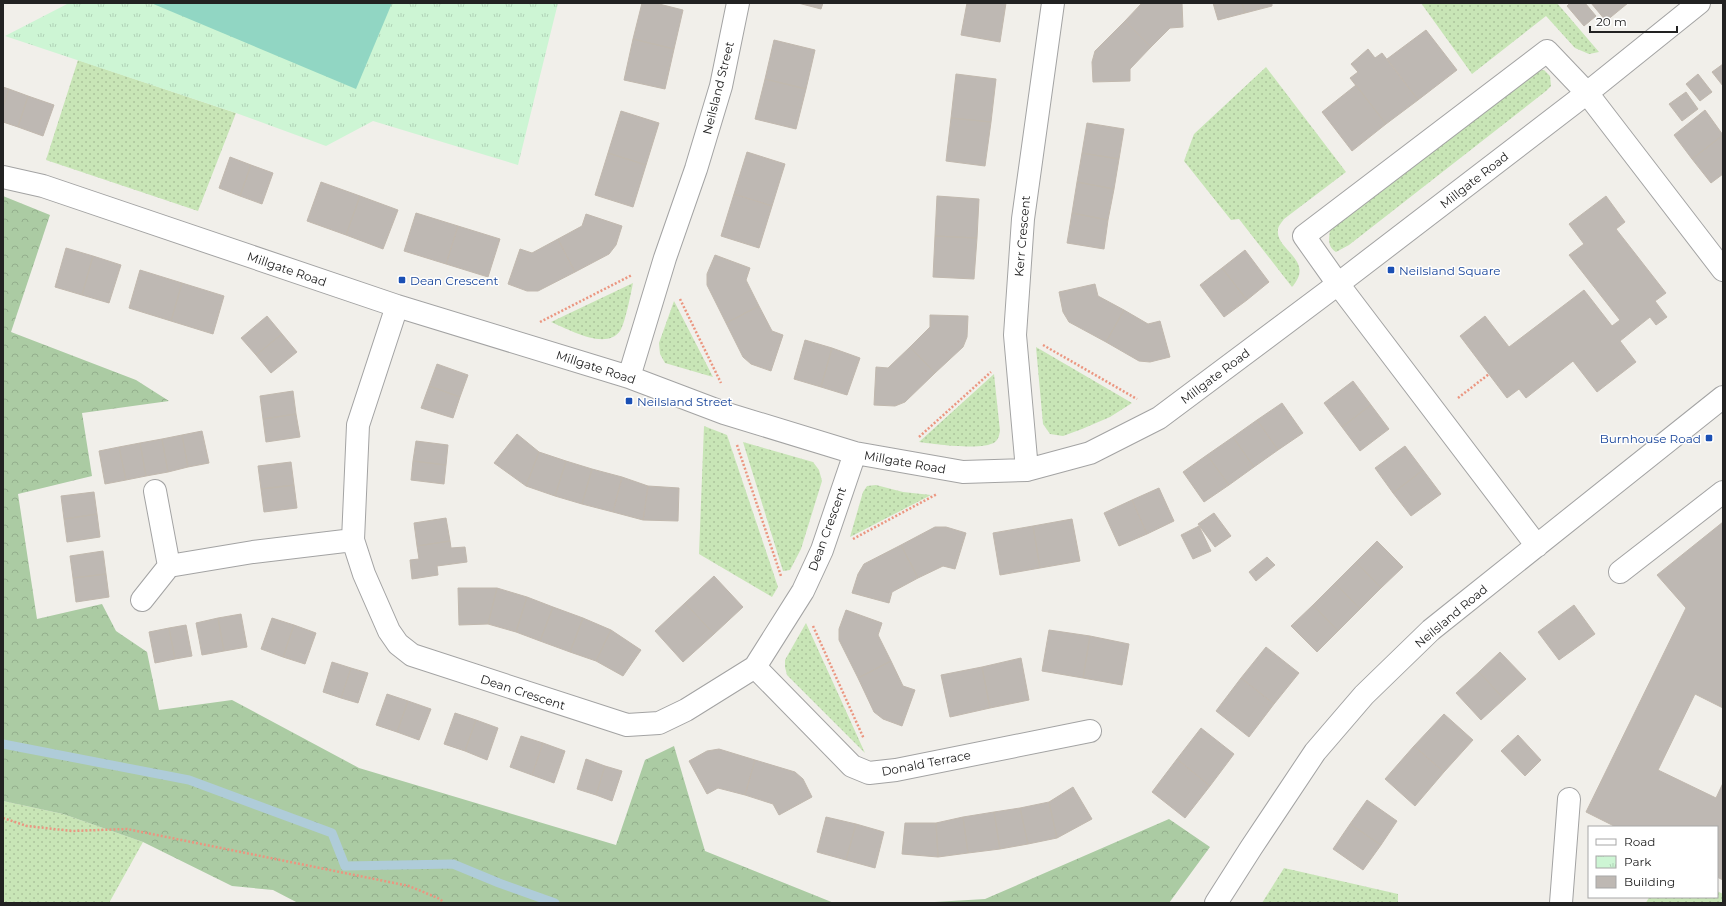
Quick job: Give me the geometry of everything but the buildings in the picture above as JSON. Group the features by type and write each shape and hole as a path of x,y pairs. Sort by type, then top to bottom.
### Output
{"street":[{"name":"Neilsland Street","path":"629,377 664,261 696,169 721,86 738,3"},
{"name":"Kerr Crescent","path":"1027,470 1015,340 1023,219 1053,3"},
{"name":"Millgate Road","path":"3,177 43,186 397,306 629,377 738,417 855,453 963,472 1027,470 1090,453 1164,414 1338,284 1586,93 1699,3"},
{"path":"1537,546 1338,284 1304,236 1547,51 1586,93 1723,270"},
{"name":"Dean Crescent","path":"397,306 358,425 354,540 364,574 389,631 398,644 412,655 572,708 627,725 659,723 686,710 755,667 803,591 819,557 855,453"},
{"name":"Neilsland Road","path":"1216,903 1315,752 1364,695 1431,630 1723,397"},
{"path":"154,492 169,566"},
{"path":"1620,572 1723,492"},
{"path":"142,600 169,566 252,552 354,540"},
{"name":"Donald Terrace","path":"755,667 852,766 869,773 896,770 1090,731"},
{"path":"1561,903 1569,799"}],"path":[{"path":"506,339 664,261 738,417"},
{"path":"894,460 1015,340 1164,414"},
{"path":"1437,415 1489,374"},
{"path":"819,557 938,494"},
{"path":"3,818 27,826 72,831 127,829 409,886 444,903"}],"green space":[{"path":"69,3 558,3 518,165 373,121 326,146 236,113 5,36"},
{"path":"151,3 392,3 356,89"},
{"path":"1421,3 1557,3 1599,52 1589,54 1575,48 1546,16 1472,74"},
{"path":"78,60 236,113 198,211 46,160"},
{"path":"1266,67 1346,172 1284,219 1279,227 1279,237 1282,244 1293,256 1300,270 1298,278 1292,287 1239,219 1231,220 1184,161 1194,134"},
{"path":"1544,70 1550,76 1551,86 1546,91 1349,245 1336,252 1331,248 1329,242 1330,230 1535,71"},
{"path":"3,196 50,215 11,332 136,380 169,401 82,413 92,476 18,494 37,619 102,604 116,631 147,652 159,710 232,700 359,768 616,845 645,760 674,746 705,851 834,903 298,903 273,890 232,886 143,842 63,814 3,801"},
{"path":"633,283 624,322 620,331 614,337 596,339 587,337 551,322"},
{"path":"674,301 713,377 665,363 660,354 659,343"},
{"path":"1036,347 1132,403 1110,417 1082,429 1063,436 1050,434 1043,424"},
{"path":"994,374 1000,431 999,437 995,442 989,445 970,446 919,442"},
{"path":"704,426 727,435 778,587 772,597 699,554"},
{"path":"743,442 813,462 819,470 822,481 801,549 790,570 783,571"},
{"path":"876,485 903,492 931,495 850,537 863,492 867,486"},
{"path":"806,623 865,753 787,675 785,660"},
{"path":"3,801 63,814 143,842 109,903 3,903"},
{"path":"1169,819 1210,847 1169,903 918,903 985,899"},
{"path":"1284,868 1398,894 1398,903 1262,903"},
{"path":"1718,892 1723,894 1723,903 1646,903 1648,898 1718,898"}],"waterway":[{"path":"3,744 189,780 332,833 345,866 453,864 499,883 555,903"}],"place":[{"name":"Neilsland Square","path":"1391,270"},
{"name":"Dean Crescent","path":"402,280"},
{"name":"Neilsland Street","path":"629,401"},
{"name":"Burnhouse Road","path":"1709,438"}]}
